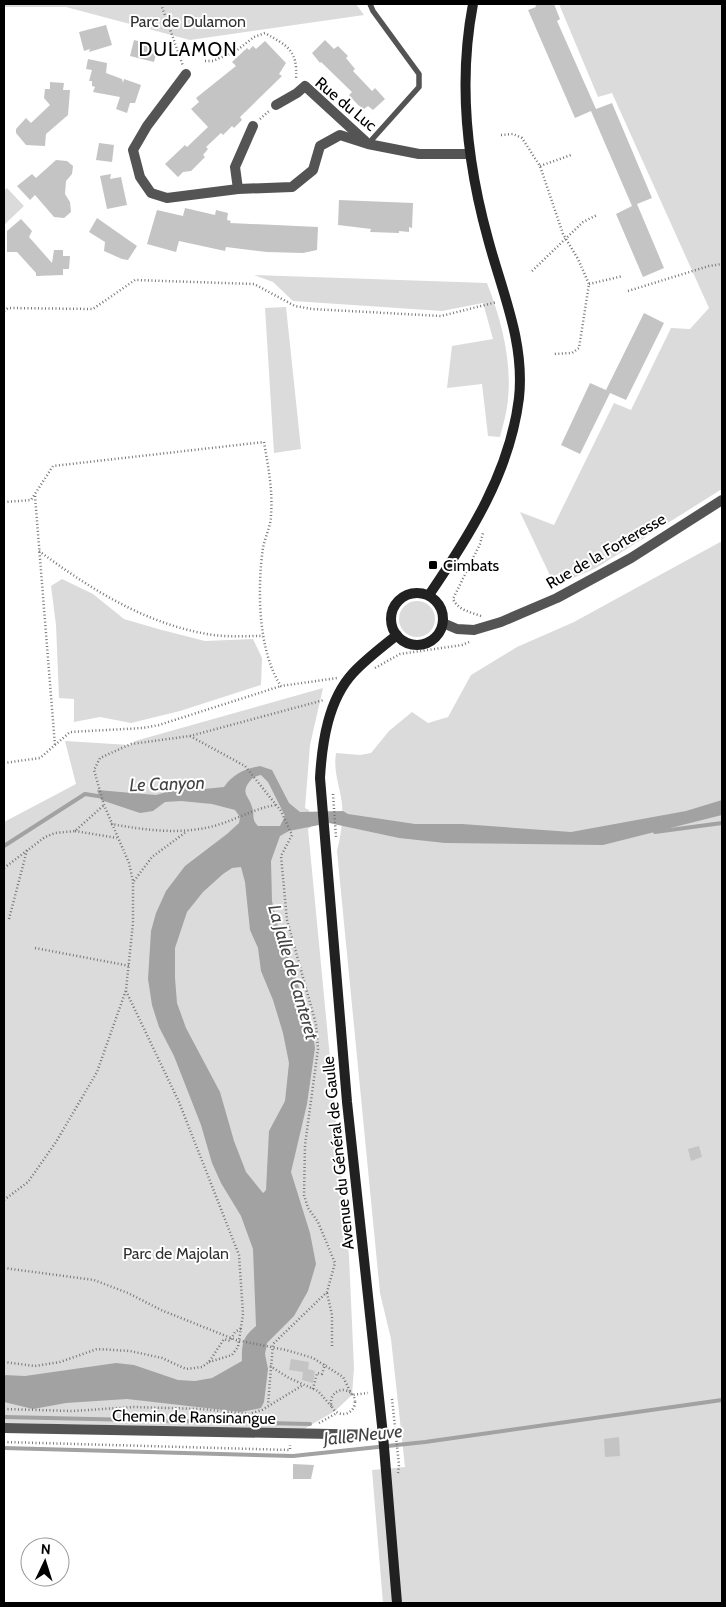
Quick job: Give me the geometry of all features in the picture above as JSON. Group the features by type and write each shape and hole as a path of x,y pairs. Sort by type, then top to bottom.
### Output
{"main road":[{"path":"429,595 486,502 504,466 512,440 519,397 515,330 478,201 470,154 466,66 473,4"},
{"path":"412,593 429,595 441,607 443,623 435,638 420,645 411,644 396,635 391,619 397,602 412,593"},
{"name":"Avenue du Général de Gaulle","path":"396,635 352,674 341,690 326,728 321,757 320,798 347,1102 384,1435 397,1603"}],"street":[{"path":"186,74 147,126 133,150 140,177 151,192 167,198 238,190 292,187 313,170 320,146 340,135 368,144"},
{"name":"Rue du Luc","path":"276,105 297,94 305,86 368,144 419,154 470,154"},
{"path":"238,190 235,167 253,126"},
{"name":"Rue de la Forteresse","path":"443,623 457,629 474,630 502,622 609,570 722,500"},
{"name":"Chemin de Ransinangue","path":"4,1428 384,1435"}],"lane":[{"path":"368,144 419,87 419,74 373,11 370,4"}],"path":[{"path":"160,4 186,74"},
{"path":"206,61 213,62 224,54 236,51 254,36 265,32 286,44 294,59 297,94"},
{"path":"253,126 276,105"},
{"path":"502,135 513,134 522,138 540,166 551,203 566,239 578,259 589,284 579,348 572,353 553,354"},
{"path":"540,166 571,155"},
{"path":"532,271 583,222 597,215"},
{"path":"628,290 709,266 722,264"},
{"path":"589,284 623,276"},
{"path":"4,311 8,308 93,309 135,280 254,284 295,306 431,316 441,316 470,310 506,299"},
{"path":"4,502 31,500 54,466 264,442 269,471 272,516 264,547 259,587 263,636 281,686"},
{"path":"35,494 55,746"},
{"path":"39,551 71,574 124,607 149,618 214,635 263,636"},
{"path":"457,588 453,599 455,604 464,610"},
{"path":"368,672 400,654 427,652 452,646"},
{"path":"4,763 40,758 70,732 143,728 159,725 281,686 337,678"},
{"path":"4,1200 28,1182 56,1142 93,1079 113,1030 126,990 133,923 133,881 129,863 111,824 94,770 100,758 131,744 190,736 326,700"},
{"path":"190,736 245,766 276,805 292,835 281,856 287,920 316,1024 318,1049 305,1145 304,1195 308,1208 318,1222 335,1263 327,1292 332,1315 332,1348"},
{"path":"330,789 335,798 337,834"},
{"path":"75,831 104,805"},
{"path":"111,824 149,830 187,832 215,826 276,805"},
{"path":"4,868 28,849 55,833 75,831 117,838"},
{"path":"133,881 152,856 187,832"},
{"path":"9,919 28,849"},
{"path":"35,948 130,966"},
{"path":"126,990 179,1102 239,1255 243,1314 238,1347 232,1355 209,1362"},
{"path":"4,1268 94,1280 128,1293 161,1310 236,1340 286,1350 325,1364 343,1376 355,1404 349,1413 341,1414 318,1391 303,1385 270,1366"},
{"path":"268,1405 273,1344 327,1292"},
{"path":"4,1362 18,1365 60,1362 97,1349 130,1351 162,1358 186,1369 202,1368 209,1362 224,1339 230,1341 242,1328"},
{"path":"313,1388 317,1373 322,1374 325,1364"},
{"path":"4,1409 72,1411 134,1407 202,1409 249,1414 262,1410 303,1385"},
{"path":"332,1407 332,1399 336,1393 344,1390 352,1395"},
{"path":"395,1423 399,1465"}],"green space":[{"name":"Parc de Dulamon","path":"4,4 356,4 364,15 190,40 66,7 4,7"},
{"path":"559,4 722,4 722,489 596,568 555,586 520,512 554,525 614,403 631,410 671,328 690,329 709,308 612,93 598,97"},
{"path":"7,188 24,206 4,225 4,191"},
{"path":"254,275 487,283 501,325 507,355 509,384 505,418 500,437 488,436 482,384 447,388 452,346 493,339 483,303 442,311 293,301 273,282"},
{"path":"286,307 301,449 274,453 265,308"},
{"path":"722,541 722,1603 383,1603 372,1470 405,1467 391,1339 380,1293 337,851 340,840 342,810 336,773 336,753 360,755 371,753 389,731 412,712 428,723 448,717 471,675 517,647 574,622"},
{"path":"62,579 93,594 124,619 205,641 253,639 262,658 261,685 180,711 131,723 100,717 74,722 74,699 59,698 56,625 51,586"},
{"path":"417,601 424,602 430,606 434,612 434,626 430,632 424,636 417,637 410,636 404,632 400,626 399,619 400,612 404,606 410,602"},
{"name":"Parc de Majolan","path":"323,688 310,745 305,808 309,810 311,827 308,829 349,1256 354,1368 352,1395 335,1411 304,1429 4,1423 4,822 76,784 65,741 130,745 135,741"}],"water":[{"path":"260,766 272,770 289,803 300,812 343,811 348,814 415,824 462,824 571,832 686,811 722,800 722,815 603,845 445,843 399,838 329,823 289,831 280,836 271,861 272,901 279,931 311,1021 315,1048 307,1104 291,1172 310,1233 316,1264 308,1291 294,1316 267,1343 265,1354 268,1369 264,1402 261,1408 241,1412 127,1399 66,1403 33,1409 4,1402 4,1375 25,1376 116,1363 134,1365 178,1380 195,1381 212,1378 242,1361 244,1341 256,1326 253,1249 241,1216 221,1183 212,1163 201,1125 174,1056 159,1027 152,1005 148,979 151,931 156,913 166,891 185,866 227,834 239,823 240,817 235,810 212,804 181,801 165,802 153,811 140,813 101,800 97,790 156,795 188,786 204,789 224,787 235,775","holes":["261,775 268,782 285,816 280,826 258,826 254,819 251,803 245,792 247,785 252,779","241,867 245,882 250,930 258,948 261,971 273,1000 283,1033 289,1063 285,1101 269,1131 266,1190 263,1193 246,1172 234,1141 220,1092 186,1028 177,1003 175,978 175,948 187,912 203,892 223,874 232,868"]}],"building":[{"path":"535,4 554,4 560,19 557,21 596,109 612,103 652,198 637,204 664,268 643,277 616,214 632,206 591,111 575,118 528,10 536,7"},
{"path":"106,25 112,45 89,52 90,49 84,51 79,32"},
{"path":"134,40 158,46 154,62 130,56"},
{"path":"325,40 334,49 338,46 348,56 346,58 355,69 353,71 372,91 375,88 385,99 373,110 368,106 364,109 358,105 349,95 352,92 320,63 312,53"},
{"path":"265,41 286,63 279,74 282,76 240,117 242,120 234,128 232,126 223,135 221,133 206,147 208,149 203,155 205,157 191,171 183,172 178,177 165,164 208,127 191,109 199,102 196,98 236,66 232,62 247,48 249,50 253,46 256,49"},
{"path":"88,59 107,63 106,73 122,79 123,83 124,79 141,85 135,103 130,103 127,113 116,109 120,97 93,92 95,87 92,86 92,81 89,81 92,70 86,69"},
{"path":"50,82 64,83 63,90 70,90 68,115 46,134 45,146 26,145 16,133 16,129 26,118 31,123 50,105 44,98 45,89 50,89"},
{"path":"99,143 114,145 112,162 96,160"},
{"path":"56,160 67,161 73,166 72,174 66,181 65,194 70,202 71,212 64,218 54,217 35,195 30,200 17,186 32,174 36,178"},
{"path":"111,174 110,179 121,177 127,205 107,209 100,176"},
{"path":"339,200 413,203 412,228 409,227 409,232 399,231 399,233 370,232 371,229 338,225"},
{"path":"185,208 215,215 216,210 228,213 227,220 231,221 230,223 318,227 317,250 303,253 267,252 226,247 225,251 179,241 176,252 147,244 157,210 183,216"},
{"path":"97,218 137,246 128,260 104,251 105,242 89,232"},
{"path":"21,219 32,231 29,237 52,263 54,250 63,250 63,256 70,256 69,269 63,269 63,275 36,276 36,273 17,252 7,252 7,231"},
{"path":"644,313 664,323 626,400 610,393 580,454 561,445 590,383 606,390"},
{"path":"699,1146 702,1157 691,1161 688,1149"},
{"path":"291,1359 309,1362 308,1369 315,1371 313,1383 302,1380 303,1372 289,1370"},
{"path":"619,1437 620,1456 605,1457 604,1439"},
{"path":"293,1464 314,1465 311,1479 293,1479"}],"waterway":[{"name":"Le Canyon","path":"4,846 85,794 104,797"},
{"name":"La Jalle de Canteret","path":"655,832 722,823"},
{"name":"Jalle Neuve","path":"4,1448 293,1456 425,1442 722,1400"},
{"path":"4,1417 310,1424"}],"place":[{"name":"Cimbats","path":"433,565"}],"district":[{"name":"DULAMON","path":"188,49"}]}
